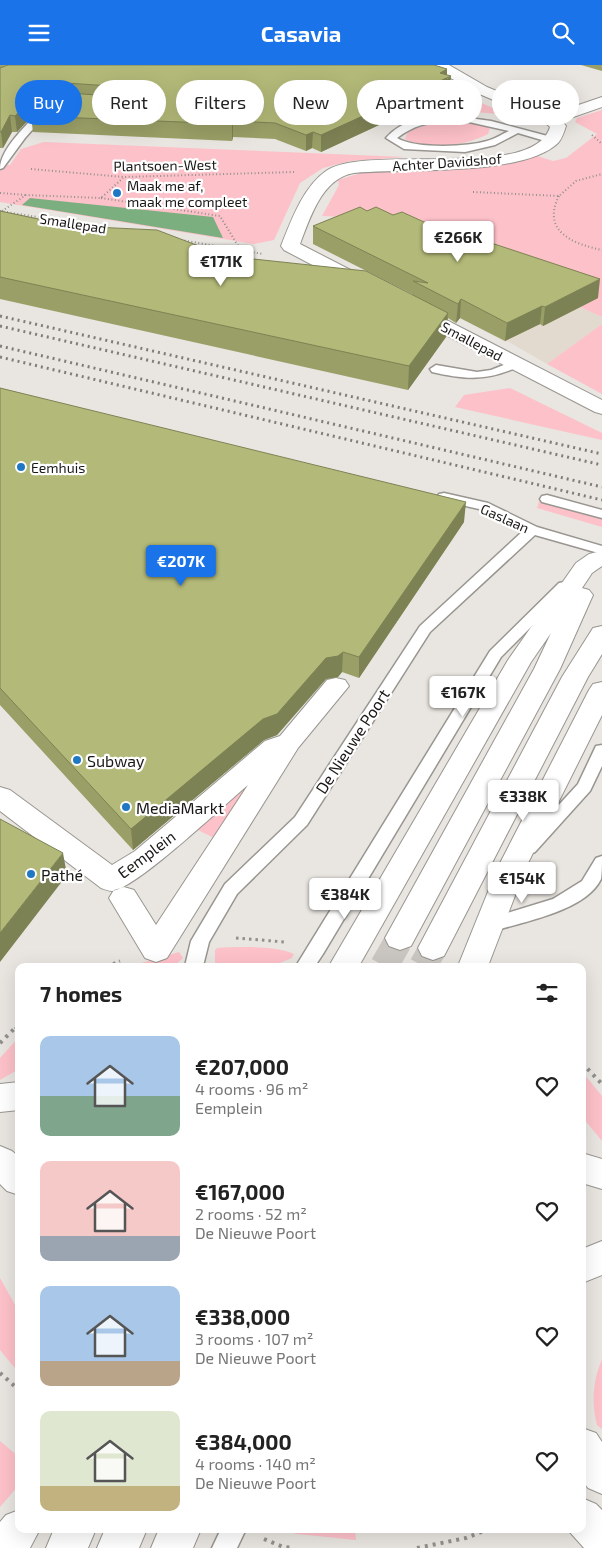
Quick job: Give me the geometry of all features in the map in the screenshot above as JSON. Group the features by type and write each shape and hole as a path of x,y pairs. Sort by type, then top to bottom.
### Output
{"street":[{"path":"438,65 492,94"},
{"path":"579,110 602,102"},
{"path":"552,140 557,125"},
{"name":"Achter Davidshof","path":"330,175 363,167 495,161 537,150 552,140"},
{"path":"330,175 306,208 290,246 377,291"},
{"name":"Smallepad","path":"394,301 602,408"},
{"path":"400,938 547,669 594,559"},
{"path":"346,963 520,660 594,559"},
{"path":"433,948 576,677 602,634"},
{"name":"Eemplein","path":"124,899 156,950 289,741 336,686"},
{"path":"474,963 512,867 602,690"},
{"name":"Eemplein","path":"0,797 110,880 145,858 274,747 289,741"},
{"path":"0,1098 15,1096"},
{"path":"0,1161 15,1176"},
{"path":"586,1169 602,1174"},
{"path":"586,1265 602,1257"},
{"path":"586,1452 602,1474"},
{"path":"586,1522 602,1539"},
{"path":"66,1548 74,1533"},
{"path":"117,1548 125,1533"},
{"path":"172,1548 180,1533"}],"lane":[{"path":"517,130 492,143 466,149 404,146 391,138 399,130 427,120 476,120 517,130 552,140"},
{"path":"0,166 32,125"},
{"path":"436,369 469,376 497,373 516,364"},
{"name":"Gaslaan","path":"435,495 483,506 594,559"},
{"path":"547,499 602,514"},
{"name":"De Nieuwe Poort","path":"195,963 200,941 231,889 301,821 425,629 532,530"},
{"path":"306,963 317,949 495,653 594,559"},
{"path":"512,867 584,787 602,750"},
{"path":"490,925 559,904 588,885 602,862"},
{"path":"224,1548 232,1533"}],"path":[{"name":"Plantsoen-West","path":"28,169 124,177 305,171 330,175"},
{"path":"101,198 124,177"},
{"path":"0,193 101,198 220,216 240,249"},
{"path":"1,211 26,195"},
{"path":"559,196 554,203 551,215 554,227 572,239 592,248 602,250"},
{"name":"Smallepad","path":"1,211 107,228"},
{"path":"174,239 265,254"},
{"path":"200,941 241,938 282,942 317,949"},
{"path":"116,963 156,950"},
{"path":"0,1043 15,1029"},
{"path":"586,1067 602,1084"},
{"path":"0,1373 15,1387"},
{"path":"417,1548 466,1538 479,1533"}],"shaded area":[{"path":"482,103 492,108 492,113 482,113"},
{"path":"602,110 602,317 580,307 576,275 454,228 415,220 322,216 339,185 338,180 361,173 505,164 534,155 553,161 566,158 597,134 579,124 579,117"},
{"path":"482,124 490,128 488,134 479,138 447,145 425,145 405,139 408,131 428,125"},
{"path":"44,142 405,157 350,161 323,168 300,183 274,240 254,244 0,202 0,165 10,165 21,149"},
{"path":"30,198 213,217 223,238 22,205"},
{"path":"454,228 577,275 580,307 602,317 602,324 547,364 507,341 407,291 376,263"},
{"path":"602,324 602,394 547,364"},
{"path":"510,388 602,433 602,440 455,407 464,395"},
{"path":"540,499 544,499 543,502 602,518 602,527 537,508"},
{"path":"277,753 218,840 198,830"},
{"path":"217,948 267,948 294,954 292,958 280,963 215,963 215,950"},
{"path":"179,952 183,958 177,963 141,963"},
{"path":"15,1041 15,1071 0,1080 0,1058"},
{"path":"586,1077 602,1096 602,1141 586,1122"},
{"path":"0,1278 15,1305 15,1368 0,1350"},
{"path":"602,1359 602,1429 597,1425 594,1400 595,1383"},
{"path":"0,1441 15,1454 15,1490 0,1507"},
{"path":"293,1533 355,1533 356,1540"}],"building":[{"path":"8,65 434,65 447,69 440,73 451,76 442,80 357,80 357,119 347,123 347,80 274,80 274,123 264,122 264,80 176,80 176,122 166,121 166,80 92,80 92,85 82,84 82,80 15,80 15,116 10,115 0,132 0,68"},
{"path":"82,94 92,95 92,118 82,118"},
{"path":"280,125 343,125 321,135 313,132 306,135"},
{"path":"360,207 367,211 376,207 393,215 402,212 446,232 452,230 600,279 545,307 542,306 507,323 461,299 458,304 413,281 428,283 313,226"},
{"path":"0,211 72,226 157,230 225,256 366,271 448,313 409,366 0,277"},
{"path":"0,388 466,502 359,657 343,652 338,656 326,658 277,714 263,719 131,829 0,688"},
{"path":"0,819 63,853 0,933"}],"tunnel":[{"path":"386,963 400,938"},
{"path":"425,963 433,948"}],"railway":[{"path":"0,316 602,454"},
{"path":"0,326 602,465"},
{"path":"0,346 602,487"},
{"path":"0,357 602,500"}],"place":[{"name":"Maak me af, maak me compleet","path":"117,193"},
{"name":"Eemhuis","path":"21,467"},
{"name":"Subway","path":"77,760"},
{"name":"MediaMarkt","path":"126,807"},
{"name":"Pathé","path":"31,874"}]}
